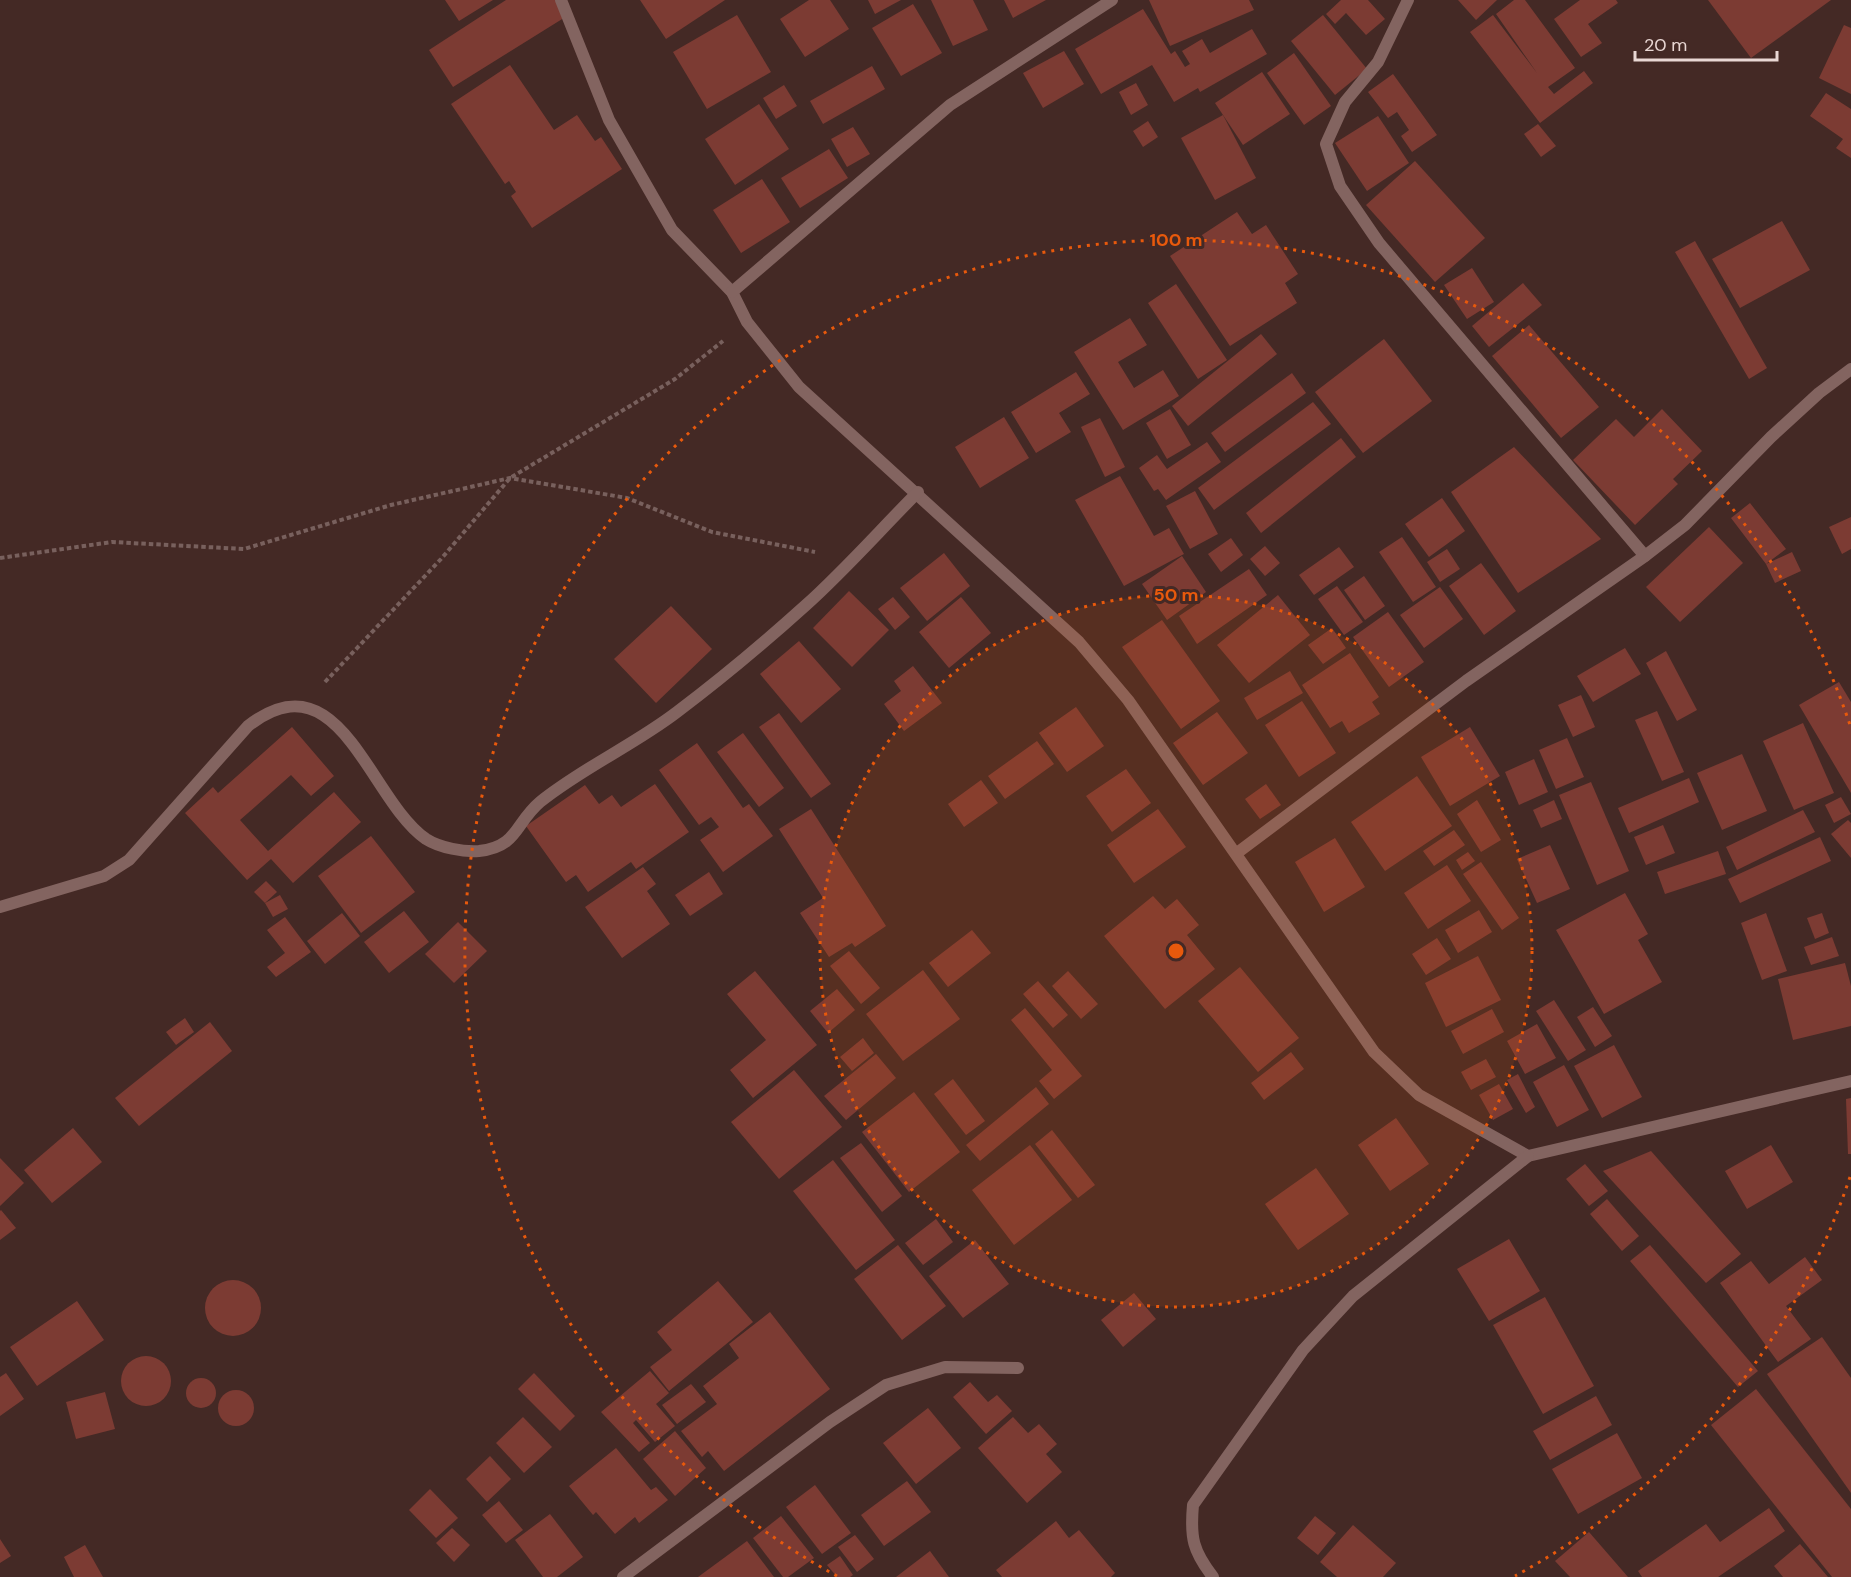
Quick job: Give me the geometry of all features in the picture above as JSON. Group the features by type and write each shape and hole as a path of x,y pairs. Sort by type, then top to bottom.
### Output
{"street":[{"path":"561,0 609,120 672,230 732,292 747,322 799,387 918,492 1079,642 1128,700 1374,1052 1419,1095 1528,1156"},
{"path":"732,292 950,105 1112,0"},
{"path":"1408,0 1378,62 1345,102 1326,144 1340,186 1379,243 1645,556"},
{"path":"1237,853 1466,681 1645,556 1685,525 1771,437 1819,393 1851,369"},
{"path":"0,907 104,876 129,860 248,726 264,714 282,707 302,707 320,712 337,723 402,814 427,840 452,849 478,851 504,845 539,803 676,713 807,605 918,492"},
{"path":"1213,1577 1196,1555 1191,1528 1193,1505 1303,1350 1353,1296 1528,1156 1851,1081"},
{"path":"623,1577 830,1422 886,1385 945,1367 1018,1368"}],"path":[{"path":"0,558 112,542 244,549 391,505 510,478 675,379 747,322"},
{"path":"510,478 627,498 712,532 806,551 858,552"},
{"path":"302,707 441,559 510,478"}],"building":[{"path":"445,0 493,0 459,21"},
{"path":"506,0 557,0 567,16 453,87 429,50"},
{"path":"640,0 725,0 666,39"},
{"path":"809,0 830,0 849,29 805,57 780,19"},
{"path":"868,0 901,0 875,14"},
{"path":"931,0 973,0 988,30 953,46"},
{"path":"1004,0 1046,0 1013,18"},
{"path":"1149,0 1249,0 1254,10 1170,46"},
{"path":"1341,0 1368,0 1385,19 1366,35 1346,13 1335,24 1326,14"},
{"path":"1458,0 1497,0 1476,20"},
{"path":"1514,0 1525,0 1575,68 1548,87 1554,94 1584,71 1593,83 1540,123 1470,32 1493,15 1537,73 1496,14"},
{"path":"1580,0 1616,0 1618,3 1588,24 1602,43 1581,57 1554,19"},
{"path":"1708,0 1831,0 1751,58"},
{"path":"913,4 942,53 901,76 872,28"},
{"path":"1143,9 1171,54 1175,51 1185,67 1190,64 1182,51 1202,39 1210,53 1252,29 1267,54 1200,92 1198,88 1174,102 1152,65 1101,94 1075,49"},
{"path":"737,15 771,72 707,109 673,52"},
{"path":"1323,15 1367,69 1335,95 1291,41"},
{"path":"1844,25 1851,28 1851,94 1819,78"},
{"path":"1064,51 1084,84 1043,108 1023,73"},
{"path":"1294,53 1331,106 1304,125 1267,73"},
{"path":"510,65 554,130 577,115 595,141 601,137 622,169 532,228 511,196 516,192 509,181 505,184 451,104"},
{"path":"872,66 885,89 823,124 810,101"},
{"path":"1262,72 1290,114 1243,145 1215,103"},
{"path":"1393,74 1437,135 1412,152 1401,136 1409,130 1397,112 1388,118 1368,92"},
{"path":"1136,83 1148,105 1131,115 1119,92"},
{"path":"784,85 797,106 776,119 763,98"},
{"path":"1826,93 1851,109 1851,158 1836,148 1843,139 1810,116"},
{"path":"759,104 789,149 735,185 705,139"},
{"path":"1223,115 1256,178 1215,200 1181,138"},
{"path":"1378,116 1409,163 1367,191 1335,143"},
{"path":"1148,121 1158,137 1143,147 1133,131"},
{"path":"1538,124 1556,146 1541,157 1524,134"},
{"path":"853,127 870,154 847,167 831,139"},
{"path":"829,149 848,178 800,208 781,178"},
{"path":"1415,161 1485,238 1435,282 1366,205"},
{"path":"762,179 790,222 741,253 713,210"},
{"path":"1237,212 1252,234 1266,225 1298,274 1285,283 1297,303 1230,346 1170,256"},
{"path":"1782,221 1810,270 1740,308 1712,259"},
{"path":"1695,241 1767,368 1749,379 1675,252"},
{"path":"1472,268 1494,302 1467,319 1444,285"},
{"path":"1523,283 1542,305 1489,347 1472,326"},
{"path":"1176,284 1227,360 1198,379 1148,303"},
{"path":"1130,318 1147,345 1118,362 1134,388 1163,370 1179,396 1123,430 1074,352"},
{"path":"1529,325 1599,407 1561,438 1492,356"},
{"path":"1261,334 1277,354 1188,426 1172,406"},
{"path":"1384,339 1432,401 1363,453 1315,392"},
{"path":"1076,372 1090,394 1059,413 1071,432 1036,453 1011,412"},
{"path":"1292,373 1306,393 1225,452 1211,433"},
{"path":"1313,402 1331,424 1214,510 1198,488"},
{"path":"1170,409 1191,445 1167,459 1146,423"},
{"path":"1662,409 1702,451 1673,479 1678,484 1635,525 1573,460 1616,419 1634,437"},
{"path":"1004,417 1029,458 980,488 955,447"},
{"path":"1100,418 1125,467 1105,477 1081,427"},
{"path":"1341,438 1356,457 1261,533 1246,513"},
{"path":"1207,442 1221,462 1166,500 1158,489 1154,491 1139,468 1157,455 1167,469"},
{"path":"1514,447 1601,539 1518,593 1451,492"},
{"path":"1120,476 1154,536 1169,528 1184,554 1124,586 1075,500"},
{"path":"1195,491 1218,534 1190,549 1166,506"},
{"path":"1442,498 1465,531 1429,557 1405,524"},
{"path":"1750,503 1786,549 1766,564 1731,518"},
{"path":"1851,517 1851,549 1842,554 1829,527"},
{"path":"1709,527 1743,563 1680,622 1646,587"},
{"path":"1402,537 1436,587 1413,602 1379,552"},
{"path":"1231,538 1243,555 1221,572 1208,554"},
{"path":"1265,546 1280,563 1265,576 1250,559"},
{"path":"1339,547 1354,567 1314,595 1299,575"},
{"path":"1447,549 1460,569 1440,582 1427,562"},
{"path":"1792,552 1801,571 1775,583 1766,564"},
{"path":"944,553 970,586 927,621 900,588"},
{"path":"1182,556 1206,592 1167,620 1142,584"},
{"path":"1481,563 1516,611 1484,635 1449,586"},
{"path":"1249,569 1267,595 1197,644 1179,616"},
{"path":"1364,576 1385,606 1365,620 1344,590"},
{"path":"1337,586 1363,622 1344,635 1318,599"},
{"path":"1440,587 1463,619 1424,648 1400,615"},
{"path":"849,591 889,630 852,667 813,628"},
{"path":"1278,595 1310,635 1249,683 1217,645"},
{"path":"893,597 910,617 895,630 878,609"},
{"path":"961,597 991,633 949,668 919,632"},
{"path":"671,606 712,649 656,703 614,659"},
{"path":"1388,612 1424,662 1389,687 1353,637"},
{"path":"1162,620 1220,701 1181,729 1122,647"},
{"path":"1332,628 1346,648 1323,664 1308,645"},
{"path":"799,641 841,689 801,723 760,674"},
{"path":"1625,648 1641,674 1593,702 1577,676"},
{"path":"1666,651 1697,710 1677,721 1646,663"},
{"path":"1350,653 1379,697 1372,702 1380,714 1349,733 1342,721 1330,728 1302,685"},
{"path":"913,666 942,703 904,731 884,704 901,691 894,681"},
{"path":"1290,671 1303,693 1257,720 1244,698"},
{"path":"1839,682 1851,702 1851,793 1799,705"},
{"path":"1581,695 1595,727 1573,737 1558,705"},
{"path":"1302,701 1336,753 1299,777 1265,725"},
{"path":"1076,707 1104,746 1067,772 1039,733"},
{"path":"1657,711 1684,772 1662,781 1635,720"},
{"path":"1217,712 1248,753 1203,785 1173,743"},
{"path":"779,713 831,784 811,798 759,727"},
{"path":"1803,723 1834,793 1794,810 1763,741"},
{"path":"292,727 334,776 311,796 291,775 240,820 268,851 334,792 361,822 293,883 271,859 247,880 185,813 213,787 218,793"},
{"path":"1470,727 1500,776 1450,806 1421,757"},
{"path":"743,733 784,788 759,807 717,752"},
{"path":"1567,738 1584,777 1556,789 1539,750"},
{"path":"1037,741 1054,764 1005,799 988,776"},
{"path":"697,743 743,808 749,804 773,836 723,872 700,840 719,827 711,817 699,825 659,770"},
{"path":"1742,754 1767,811 1722,830 1697,773"},
{"path":"1534,759 1548,792 1519,805 1505,772"},
{"path":"1126,769 1151,803 1112,832 1086,796"},
{"path":"1417,776 1452,826 1385,871 1351,822"},
{"path":"1689,778 1699,802 1629,833 1618,808"},
{"path":"981,780 998,803 964,827 948,804"},
{"path":"1591,782 1629,871 1597,885 1559,795"},
{"path":"655,784 689,832 636,869 631,862 588,892 576,875 566,882 526,826 585,785 599,804 612,795 621,807"},
{"path":"1266,784 1281,805 1260,819 1245,799"},
{"path":"1841,797 1851,814 1834,823 1825,805"},
{"path":"1477,800 1501,840 1481,852 1457,814"},
{"path":"1554,800 1562,819 1541,828 1533,810"},
{"path":"811,809 886,926 855,947 852,943 829,957 800,913 823,898 779,829"},
{"path":"1158,809 1186,847 1134,883 1107,845"},
{"path":"1803,810 1815,832 1737,870 1726,847"},
{"path":"1848,820 1851,823 1851,858 1831,834"},
{"path":"1663,825 1675,853 1646,865 1634,837"},
{"path":"1454,830 1465,845 1434,866 1423,851"},
{"path":"371,836 415,892 361,933 318,876"},
{"path":"1820,837 1831,861 1740,903 1728,879"},
{"path":"1335,838 1365,887 1324,912 1295,862"},
{"path":"1550,845 1570,889 1537,903 1517,859"},
{"path":"1718,851 1726,874 1665,894 1657,872"},
{"path":"1468,852 1475,861 1462,870 1456,860"},
{"path":"1481,862 1519,918 1502,930 1463,874"},
{"path":"1447,865 1471,901 1428,929 1404,893"},
{"path":"643,867 656,884 647,891 670,924 622,958 585,907"},
{"path":"709,872 723,894 690,916 675,895"},
{"path":"266,881 277,892 265,903 254,892"},
{"path":"1625,893 1648,934 1638,940 1662,982 1604,1014 1556,930"},
{"path":"280,895 288,909 273,917 265,903"},
{"path":"1153,896 1165,909 1177,899 1199,925 1187,935 1215,969 1165,1009 1104,936"},
{"path":"1479,910 1492,932 1458,953 1445,930"},
{"path":"404,911 429,942 389,973 364,942"},
{"path":"342,913 360,936 325,964 307,941"},
{"path":"1766,913 1787,971 1762,980 1741,923"},
{"path":"1822,913 1829,933 1815,939 1807,918"},
{"path":"285,917 311,952 276,977 267,967 285,953 267,930"},
{"path":"458,922 487,951 454,983 425,954"},
{"path":"972,930 991,953 948,987 929,963"},
{"path":"1832,937 1839,956 1811,965 1804,947"},
{"path":"1437,938 1451,959 1426,975 1412,954"},
{"path":"849,951 880,988 861,1004 830,966"},
{"path":"1478,956 1501,1000 1446,1027 1425,983"},
{"path":"1845,963 1851,986 1851,1026 1793,1040 1778,979"},
{"path":"1240,967 1299,1038 1258,1072 1198,1001"},
{"path":"923,970 960,1019 903,1061 866,1014"},
{"path":"755,971 817,1045 753,1098 730,1070 766,1040 727,994"},
{"path":"1068,971 1098,1004 1081,1019 1052,986"},
{"path":"1038,981 1068,1015 1053,1028 1023,994"},
{"path":"837,989 855,1010 828,1033 810,1011"},
{"path":"1554,1000 1586,1050 1568,1061 1536,1011"},
{"path":"1593,1007 1612,1036 1595,1047 1577,1017"},
{"path":"1025,1008 1082,1076 1054,1099 1039,1081 1052,1070 1011,1020"},
{"path":"1492,1009 1504,1032 1463,1054 1451,1031"},
{"path":"185,1018 194,1032 176,1045 166,1032"},
{"path":"210,1022 232,1051 139,1126 115,1098"},
{"path":"1537,1024 1556,1058 1525,1074 1507,1041"},
{"path":"863,1038 874,1053 852,1071 840,1057"},
{"path":"1614,1045 1642,1097 1602,1118 1574,1066"},
{"path":"1291,1052 1304,1069 1264,1100 1251,1083"},
{"path":"876,1054 896,1078 846,1120 824,1096"},
{"path":"1486,1059 1496,1077 1471,1090 1461,1072"},
{"path":"1564,1065 1589,1110 1557,1127 1533,1082"},
{"path":"794,1070 842,1127 779,1179 731,1122"},
{"path":"1518,1074 1535,1107 1526,1113 1507,1080"},
{"path":"953,1079 985,1121 966,1135 934,1094"},
{"path":"1499,1084 1513,1109 1493,1120 1479,1095"},
{"path":"1036,1087 1049,1104 980,1161 966,1145"},
{"path":"914,1092 960,1152 909,1192 862,1132"},
{"path":"1851,1098 1851,1154 1848,1154 1846,1099"},
{"path":"1396,1118 1429,1164 1390,1191 1358,1145"},
{"path":"73,1128 102,1162 52,1203 24,1170"},
{"path":"1052,1130 1095,1185 1078,1198 1035,1144"},
{"path":"861,1143 902,1196 882,1212 840,1158"},
{"path":"1030,1145 1072,1200 1014,1245 972,1190"},
{"path":"1771,1145 1793,1182 1747,1209 1725,1171"},
{"path":"1651,1151 1741,1254 1706,1283 1603,1171"},
{"path":"0,1158 24,1183 0,1206"},
{"path":"833,1160 895,1240 856,1270 793,1191"},
{"path":"1585,1164 1608,1191 1589,1206 1566,1179"},
{"path":"1316,1168 1349,1214 1298,1250 1265,1204"},
{"path":"1607,1199 1639,1236 1622,1251 1590,1214"},
{"path":"0,1211 16,1228 0,1240"},
{"path":"936,1219 953,1242 923,1265 905,1243"},
{"path":"1509,1239 1540,1291 1489,1321 1457,1269"},
{"path":"975,1240 1009,1284 963,1318 929,1276"},
{"path":"898,1245 946,1306 902,1340 854,1279"},
{"path":"1650,1245 1758,1371 1738,1387 1630,1261"},
{"path":"1805,1257 1822,1280 1786,1306 1811,1339 1778,1362 1720,1283 1751,1261 1769,1284"},
{"path":"227,1280 239,1280 249,1284 257,1292 261,1308 257,1324 249,1332 239,1336 227,1336 217,1332 209,1324 205,1314 205,1302 209,1292 217,1284"},
{"path":"718,1281 753,1322 669,1391 650,1367 672,1350 657,1332"},
{"path":"1134,1293 1156,1319 1123,1347 1101,1320"},
{"path":"1545,1297 1594,1386 1543,1414 1493,1325"},
{"path":"77,1301 104,1340 37,1386 10,1347"},
{"path":"770,1312 830,1389 724,1471 708,1451 702,1457 681,1431 717,1404 703,1386 739,1358 729,1344"},
{"path":"1822,1337 1851,1378 1851,1493 1767,1374"},
{"path":"141,1356 151,1356 164,1363 171,1376 171,1386 164,1399 151,1406 141,1406 132,1402 125,1395 121,1386 121,1376 125,1367 132,1360"},
{"path":"650,1371 669,1393 656,1404 675,1426 655,1442 636,1420 633,1423 650,1443 639,1452 601,1412"},
{"path":"6,1373 24,1399 0,1416 0,1377"},
{"path":"534,1373 575,1416 560,1431 518,1389"},
{"path":"201,1378 207,1379 215,1387 215,1399 207,1407 201,1408 195,1407 187,1399 186,1393 187,1387 195,1379"},
{"path":"970,1382 988,1402 997,1395 1012,1411 986,1434 953,1397"},
{"path":"691,1384 706,1402 677,1424 662,1405"},
{"path":"1756,1389 1851,1509 1851,1577 1832,1577 1711,1425"},
{"path":"236,1390 249,1395 254,1408 249,1421 236,1426 223,1421 218,1408 223,1395"},
{"path":"105,1392 115,1429 76,1439 66,1402"},
{"path":"1596,1396 1612,1425 1550,1460 1533,1431"},
{"path":"928,1408 961,1448 916,1484 883,1443"},
{"path":"523,1417 552,1447 524,1473 496,1443"},
{"path":"1013,1417 1028,1433 1039,1424 1057,1444 1046,1454 1062,1472 1027,1503 978,1448"},
{"path":"675,1431 706,1468 675,1496 643,1459"},
{"path":"1617,1433 1642,1478 1578,1514 1552,1469"},
{"path":"616,1448 651,1490 656,1487 668,1500 639,1523 635,1517 615,1534 596,1512 593,1515 569,1486"},
{"path":"490,1456 511,1479 487,1502 466,1479"},
{"path":"907,1481 931,1512 884,1546 861,1515"},
{"path":"815,1485 851,1533 822,1554 786,1507"},
{"path":"430,1489 458,1518 436,1538 409,1510"},
{"path":"499,1501 523,1530 506,1543 482,1515"},
{"path":"1769,1508 1785,1531 1718,1577 1642,1577 1638,1571 1706,1524 1720,1542"},
{"path":"550,1514 583,1557 557,1577 543,1577 515,1540"},
{"path":"781,1516 814,1558 788,1577 783,1577 753,1538"},
{"path":"1315,1516 1336,1533 1318,1555 1297,1538"},
{"path":"1056,1521 1069,1538 1079,1530 1115,1573 1111,1577 1002,1577 996,1570"},
{"path":"1353,1525 1396,1563 1383,1577 1337,1577 1320,1562"},
{"path":"452,1528 470,1545 454,1562 436,1543"},
{"path":"1589,1532 1628,1577 1570,1577 1555,1561"},
{"path":"855,1535 874,1559 857,1572 838,1547"},
{"path":"0,1539 11,1556 0,1563"},
{"path":"747,1541 774,1577 698,1577"},
{"path":"1800,1544 1828,1577 1783,1577 1774,1566"},
{"path":"85,1545 103,1577 74,1577 64,1557"},
{"path":"930,1551 949,1577 896,1577"},
{"path":"840,1556 853,1575 850,1577 837,1577 827,1565"}]}
